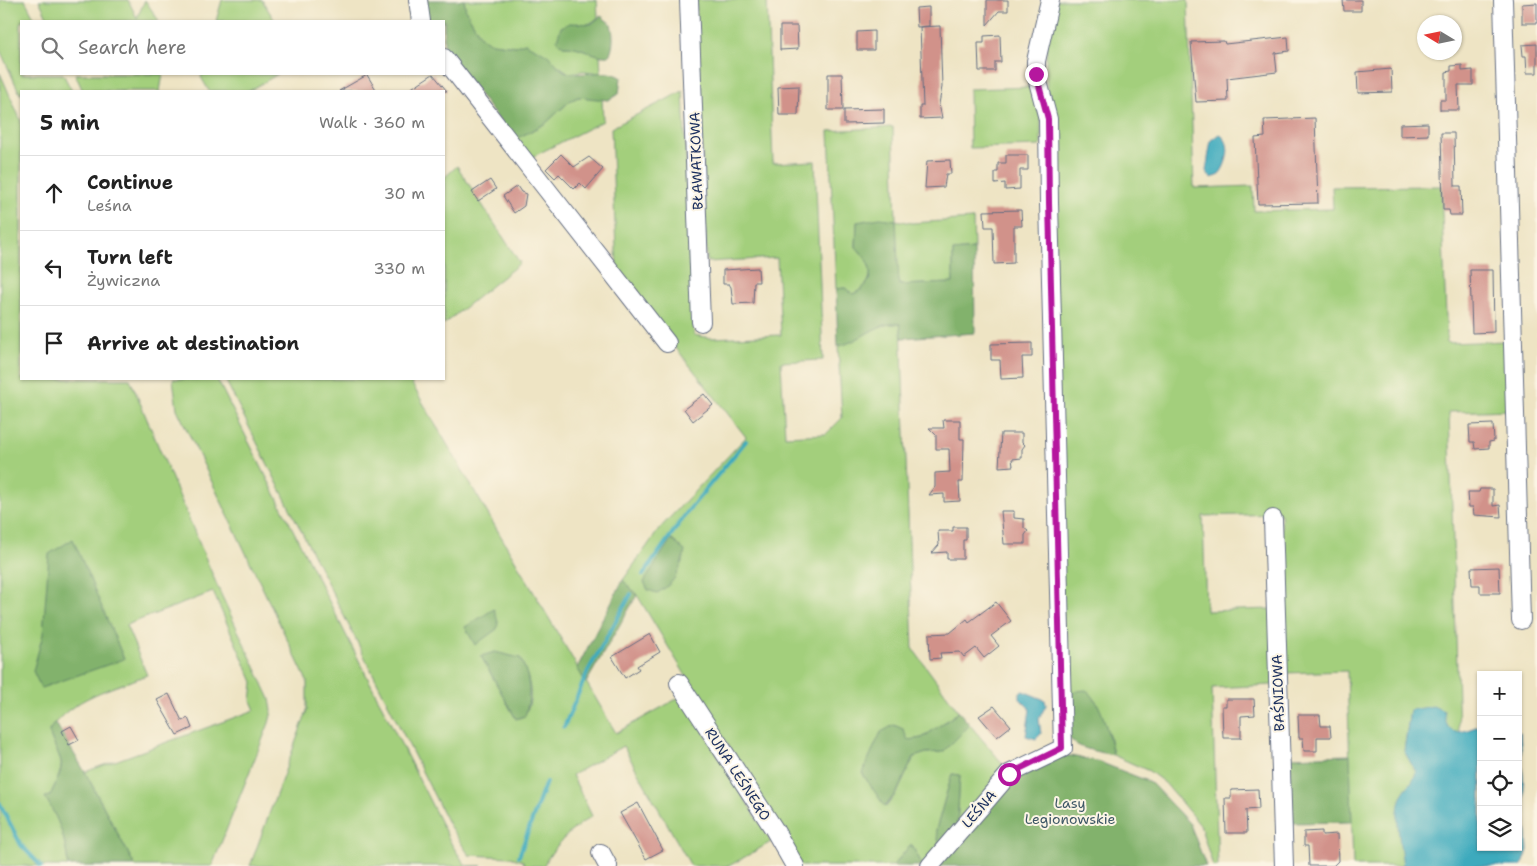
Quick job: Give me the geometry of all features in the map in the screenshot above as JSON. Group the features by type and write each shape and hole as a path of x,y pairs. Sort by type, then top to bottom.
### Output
{"street":[{"path":"418,0 421,20"},
{"name":"BŁAWATKOWA","path":"689,0 702,322"},
{"name":"LEŚNA","path":"930,866 1009,774 1062,748 1049,132 1036,61 1050,0"},
{"path":"1503,0 1521,620"},
{"path":"445,59 667,343"},
{"name":"BAŚNIOWA","path":"1273,519 1284,866"},
{"name":"RUNA LEŚNEGO","path":"680,682 774,829 795,866"}],"green space":[{"path":"0,0 25,0 35,20 20,20 20,75 64,75 71,90 20,90 20,94 0,50"},
{"path":"39,0 128,0 137,18 145,0 158,20 49,20"},
{"path":"222,0 262,0 274,20 216,20"},
{"path":"422,0 464,0 466,11 481,37 492,43 516,46 525,43 549,56 566,72 615,74 621,77 619,94 608,100 578,97 570,101 546,123 514,140 445,49 445,20 425,20"},
{"path":"464,0 597,0 598,17 589,24 577,23 563,46 600,54 601,73 584,71 569,73 525,43 516,46 492,43 481,37 466,11"},
{"path":"696,0 767,0 773,163 815,161 823,360 781,362 785,436 826,434 842,418 838,346 883,325 901,324 913,649 959,712 922,738 908,740 862,773 886,807 898,791 914,757 926,753 943,752 970,725 1008,770 957,827 960,775 952,774 936,830 940,847 923,866 911,844 893,866 801,866 637,595 623,580 660,528 746,437 617,273 611,128 683,91 694,335 711,338 781,335 777,258 707,262"},
{"path":"1057,0 1188,0 1194,188 1253,186 1254,211 1333,209 1332,187 1441,186 1447,343 1508,341 1510,410 1449,412 1459,733 1454,733 1448,729 1445,723 1444,711 1410,710 1404,751 1416,772 1413,783 1402,795 1403,866 1353,866 1347,671 1285,673 1281,514 1203,516 1206,611 1271,609 1273,685 1212,688 1218,866 1213,866 1200,825 1165,783 1149,771 1113,755 1109,735 1096,702 1065,692 1046,64 1047,38"},
{"path":"601,16 611,24 612,29 613,44 609,56 598,55 577,47 563,46 557,40 561,27 570,23 591,24"},
{"path":"0,73 20,119 20,380 130,380 219,590 270,699 272,711 269,723 212,866 135,866 85,772 255,710 251,701 253,682 213,592 126,625 147,675 106,690 81,702 58,719 49,731 61,765 50,796 46,797 61,830 66,847 68,866 0,866"},
{"path":"75,75 163,75 160,90 83,90"},
{"path":"202,75 276,75 251,90 208,90"},
{"path":"1032,87 1041,119 1041,146 970,148 969,89"},
{"path":"578,97 602,98 603,121 528,159 514,140 546,123 570,101"},
{"path":"893,127 896,220 857,222 856,247 866,259 870,278 867,284 853,294 845,288 836,289 829,131"},
{"path":"457,166 520,263 445,323 445,177"},
{"path":"880,218 896,220 899,285 953,283 953,251 974,249 975,333 902,338 900,324 891,324 838,346 836,289 845,288 853,294 867,284 870,278 866,259 856,247 857,222"},
{"path":"973,219 974,249 953,251 953,283 898,285 896,220 912,223"},
{"path":"173,380 218,380 452,845 466,866 250,866 307,711 307,681 177,409"},
{"path":"226,380 410,380 616,733 682,696 771,842 729,866 691,866 623,746 572,775 592,816 564,838 543,866 525,866 523,861 510,857 469,855 449,825","holes":["481,656 520,658 527,676 530,702 528,708 516,719"]},
{"path":"73,539 124,659 41,688 33,671 43,634 49,554"},
{"path":"671,539 685,551 679,570 672,581 657,593 648,590 644,582"},
{"path":"623,580 637,595 586,683 577,668"},
{"path":"494,609 498,622 497,629 475,645 465,627"},
{"path":"495,652 520,658 529,686 529,701 525,716 516,719 481,656"},
{"path":"1086,690 1092,695 1101,710 1113,755 1075,744 1067,731 1065,692"},
{"path":"959,712 970,725 943,752 926,753 914,757 898,790 885,807 862,773 881,732 894,725 903,729 908,740 922,738"},
{"path":"55,722 85,772 135,866 68,866 66,847 61,830 45,797 50,796 61,770 61,761 49,731"},
{"name":"Lasy Legionowskie","path":"1065,755 1097,761 1150,782 1190,824 1206,866 936,866 1012,778"},
{"path":"1350,755 1352,822 1289,823 1288,757"},
{"path":"952,774 960,775 957,827 940,847 936,830"},
{"path":"911,844 923,866 893,866"}],"water":[{"path":"1219,134 1226,142 1228,154 1218,176 1211,178 1206,171 1211,140"},
{"path":"1023,691 1045,700 1046,705 1039,719 1041,734 1036,739 1026,736 1030,709 1020,699 1020,692"},
{"path":"1433,706 1444,711 1448,727 1455,732 1477,726 1477,851 1522,851 1522,762 1528,850 1521,866 1403,866 1398,830 1399,802 1416,772 1404,751 1410,710"}],"building":[{"path":"987,0 1008,0 1008,11 999,11 987,25"},
{"path":"1343,0 1361,0 1361,11 1344,11"},
{"path":"1537,3 1537,23 1522,23 1522,4"},
{"path":"929,7 929,26 917,27 916,8"},
{"path":"780,26 797,26 798,49 780,50"},
{"path":"940,26 942,87 939,104 942,118 920,119 920,106 923,106 920,27"},
{"path":"874,31 874,50 857,50 857,32"},
{"path":"1000,35 1001,62 995,62 995,71 979,71 978,43 984,43 984,36"},
{"path":"1288,37 1289,51 1275,53 1277,72 1227,78 1228,101 1196,102 1191,42 1224,41 1225,44"},
{"path":"1537,44 1537,73 1527,73 1526,56 1523,56 1522,45"},
{"path":"1462,65 1462,71 1473,70 1473,85 1458,85 1459,110 1440,110 1440,100 1446,100 1446,72 1451,71 1451,66"},
{"path":"1391,69 1392,92 1358,93 1357,72"},
{"path":"828,74 842,74 843,110 828,110"},
{"path":"367,75 376,90 341,90"},
{"path":"434,75 447,91 445,90 409,90"},
{"path":"799,86 798,115 779,115 778,87"},
{"path":"884,109 884,123 844,124 844,110"},
{"path":"1315,118 1318,203 1258,204 1255,138 1265,137 1264,120"},
{"path":"1428,123 1428,135 1400,136 1400,124"},
{"path":"1441,133 1454,133 1455,186 1461,186 1462,215 1450,215 1449,210 1443,210"},
{"path":"561,154 574,167 589,157 603,169 586,189 580,183 574,189 559,174 555,178 546,169"},
{"path":"1006,155 1028,155 1028,170 1020,170 1020,189 1005,190 1005,183 995,184 995,172 998,172 998,163 1006,163"},
{"path":"950,160 951,174 946,174 944,187 925,188 927,161"},
{"path":"490,180 496,189 478,201 472,192"},
{"path":"517,186 521,192 526,194 524,206 514,213 503,196"},
{"path":"1021,210 1022,226 1014,226 1014,263 994,264 993,227 985,227 984,211"},
{"path":"758,268 759,282 754,282 753,303 733,304 731,287 729,284 723,284 723,270"},
{"path":"1470,270 1493,270 1494,332 1472,333"},
{"path":"1032,343 1032,357 1022,357 1023,378 1001,379 1000,360 991,360 991,344"},
{"path":"704,394 713,405 693,421 684,409"},
{"path":"943,420 960,420 960,439 964,439 963,482 959,482 960,501 944,502 944,494 929,495 935,487 935,473 950,472 949,449 936,449 936,435 929,428 944,428"},
{"path":"1493,424 1494,441 1489,442 1489,448 1475,449 1474,442 1470,442 1469,425"},
{"path":"1001,433 1022,433 1022,442 1025,445 1022,449 1022,458 1012,459 1013,466 999,467"},
{"path":"1480,489 1493,489 1493,506 1500,505 1501,517 1474,515 1473,507 1469,507 1468,492 1479,492"},
{"path":"1001,511 1014,511 1014,518 1024,519 1024,528 1028,531 1025,535 1025,544 1004,544"},
{"path":"953,527 966,527 966,540 963,540 963,559 947,559 947,552 932,553 939,545 938,531 953,531"},
{"path":"1499,567 1500,593 1480,593 1480,585 1472,585 1471,568"},
{"path":"996,602 1011,621 991,636 999,646 984,658 976,648 964,657 960,652 940,653 941,658 930,659 929,634 950,633 967,619 969,622"},
{"path":"650,634 660,652 637,666 639,669 625,678 612,657"},
{"path":"169,694 182,721 188,718 192,728 177,735 157,700"},
{"path":"1226,699 1254,699 1255,715 1241,716 1241,738 1223,738 1222,706 1226,706"},
{"path":"994,706 1011,726 997,737 979,716"},
{"path":"1298,715 1320,715 1321,726 1330,726 1331,737 1317,737 1317,751 1304,751 1303,738 1299,738"},
{"path":"71,726 79,740 69,745 62,731"},
{"path":"1258,789 1259,809 1246,810 1247,833 1226,833 1225,798 1231,798 1231,790"},
{"path":"638,803 663,850 646,859 620,813"},
{"path":"1322,831 1322,835 1337,834 1338,861 1333,866 1309,866 1308,846 1304,846 1304,832"}],"waterway":[{"path":"643,575 688,511 746,441"},
{"path":"564,727 588,671 631,594"},
{"path":"519,856 546,782"},
{"path":"0,804 21,845 41,866"}],"route":[{"path":"1009,774 1062,748 1049,132 1048,119 1036,74"}]}
